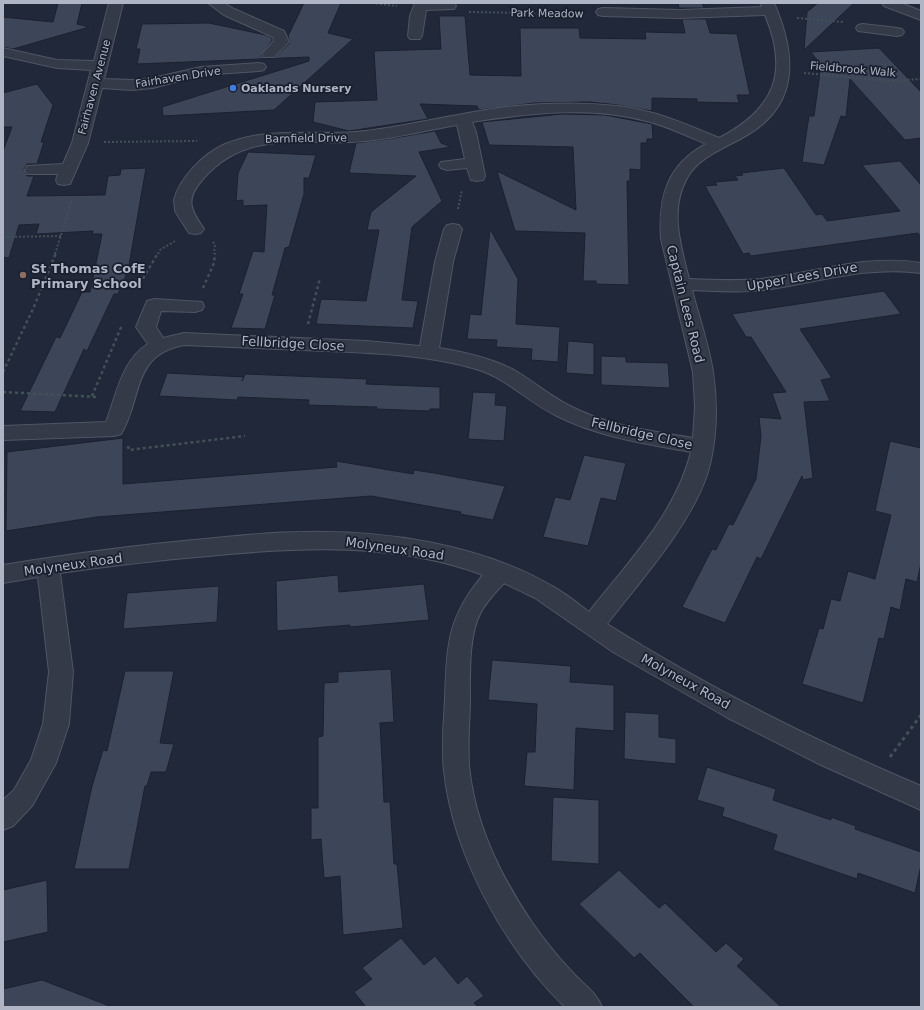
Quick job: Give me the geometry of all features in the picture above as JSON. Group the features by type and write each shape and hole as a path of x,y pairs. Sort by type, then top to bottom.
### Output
{"street":[{"name":"Fairhaven Avenue","path":"66,175 80,143 116,3"},
{"path":"215,3 229,12 279,34 282,42 269,54"},
{"path":"416,36 416,16 421,4 449,6"},
{"path":"603,12 629,18 770,10"},
{"name":"Captain Lees Road","path":"592,626 661,536 683,503 696,475 703,447 705,407 703,372 683,284 670,239 668,219 669,202 678,179 691,162 757,122 768,112 781,88 784,71 783,51 779,32 770,10"},
{"path":"886,14 897,32"},
{"path":"862,28 886,14 921,16"},
{"path":"3,52 57,64 100,66"},
{"name":"Fairhaven Drive","path":"96,83 132,85 153,83 201,71 260,67"},
{"name":"Barnfield Drive","path":"195,229 183,214 182,201 196,175 205,165 229,149 244,143 275,137 350,138 542,107 619,111 643,115 664,121 720,144"},
{"path":"447,165 475,169 468,132 463,119"},
{"path":"33,170 66,175"},
{"path":"428,353 444,262 453,229"},
{"name":"Upper Lees Drive","path":"683,284 749,286 867,265 890,264 921,268"},
{"path":"158,345 146,327 154,305 195,306"},
{"name":"Fellbridge Close","path":"114,429 138,363 145,354 158,345 184,339 302,344 428,353 486,366 505,374 563,411 588,422 646,437 703,447"},
{"path":"3,433 114,429"},
{"name":"Molyneux Road","path":"3,574 48,566 235,545 302,540 356,541 403,547 449,556 499,572 538,588 592,626 679,678 785,735 874,779 921,798"},
{"path":"3,818 22,798 43,763 56,724 60,672 48,566"},
{"path":"499,572 469,612 460,646 456,742 457,772 462,801 474,841 492,880 516,922 540,959 566,989 587,1007"}],"path":[{"name":"Park Meadow","path":"449,6 456,12 590,14 593,12 603,12"},
{"path":"770,10 856,24 862,28"},
{"name":"Fieldbrook Walk","path":"784,71 890,81 921,79"},
{"path":"80,143 199,142"},
{"path":"453,229 464,181 475,169"},
{"path":"3,372 34,306 63,236 76,186 66,175"},
{"path":"195,229 215,244 214,262 195,306"},
{"path":"3,237 63,236"},
{"path":"302,344 320,278"},
{"path":"3,392 125,398"},
{"path":"114,429 128,437 129,450 245,436"},
{"path":"874,779 921,715"}],"building":[{"path":"58,3 82,3 77,24 89,27 13,49 3,47 3,17 53,22"},
{"path":"304,3 341,3 328,33 353,39 274,110 163,116 162,107 309,61 309,57 137,64 140,49 136,49 142,24 209,23 266,35 272,38 272,41 261,55 264,58 274,58 290,43 288,36"},
{"path":"678,3 702,3 704,8 679,8"},
{"path":"818,3 854,3 804,50 807,12"},
{"path":"439,16 465,16 470,75 521,76 520,28 579,28 580,38 646,39 645,32 685,33 682,19 706,19 710,33 737,34 750,95 737,95 739,103 697,102 697,99 652,98 652,111 590,102 534,103 479,110 477,106 420,104 428,119 349,131 313,122 315,102 377,100 374,51 441,49"},
{"path":"879,48 921,92 921,138 905,140 850,79 846,117 841,116 824,165 802,162 809,116 814,116 821,65 811,52"},
{"path":"37,84 53,105 41,142 44,142 37,164 27,164 24,169 27,176 34,176 27,196 105,195 108,176 120,175 121,169 146,168 128,271 118,294 114,294 87,351 84,349 55,412 20,411 56,337 60,338 82,292 90,292 102,234 92,234 93,231 36,234 39,224 19,225 9,258 3,257 3,151 12,127 3,127 3,93"},
{"path":"562,114 605,115 652,124 653,139 647,139 647,143 641,143 641,170 630,169 630,181 627,181 629,285 596,284 596,281 583,281 585,233 515,231 497,171 576,210 573,147 489,145 482,122"},
{"path":"435,131 441,143 451,147 419,152 442,201 412,227 402,300 418,301 413,328 316,324 321,299 366,301 379,230 367,230 371,212 416,176 349,173 356,143"},
{"path":"248,152 316,155 309,178 304,178 304,194 289,247 285,248 272,295 275,295 265,329 231,328 243,294 239,294 253,251 264,252 267,205 243,206 243,200 236,201 238,173"},
{"path":"900,161 921,185 921,237 918,233 751,256 749,253 743,254 705,186 717,185 715,182 738,180 735,176 743,175 741,173 784,168 816,215 822,214 827,221 900,211 862,165"},
{"path":"490,229 518,279 516,324 560,327 558,362 531,360 532,349 496,347 497,340 467,339 470,314 481,315"},
{"path":"884,291 901,314 800,329 832,378 821,380 830,401 804,402 813,478 803,480 802,476 761,559 757,557 725,623 682,607 712,549 716,550 729,524 733,525 756,479 761,436 759,417 781,419 772,393 786,392 751,337 746,337 732,314"},
{"path":"568,341 594,343 594,375 566,373"},
{"path":"601,356 626,357 626,362 668,363 670,388 601,385"},
{"path":"167,373 244,377 245,374 367,379 366,384 440,387 440,409 430,409 430,411 376,409 377,407 308,405 309,400 238,397 237,400 159,396"},
{"path":"473,392 496,393 495,405 507,406 504,441 468,439"},
{"path":"123,438 123,484 337,467 336,461 413,474 414,470 505,486 493,520 460,514 461,512 371,496 97,517 6,531 7,452"},
{"path":"890,441 921,448 921,563 917,582 906,579 900,610 891,607 884,639 879,638 863,703 802,684 819,628 823,629 831,599 840,601 848,571 875,579 891,515 875,511"},
{"path":"584,455 626,463 616,501 601,498 588,546 543,537 555,497 570,500"},
{"path":"338,575 339,592 424,584 429,620 350,627 350,625 277,631 276,581"},
{"path":"219,586 217,622 123,629 127,593"},
{"path":"492,660 571,666 570,682 614,685 614,731 576,728 574,790 524,786 527,752 535,752 537,704 488,700"},
{"path":"391,669 394,722 380,723 384,802 390,802 394,864 397,864 403,928 343,935 340,876 324,878 321,839 311,840 311,808 318,808 318,737 323,736 324,683 338,682 338,672"},
{"path":"125,671 174,671 160,743 174,744 166,772 151,772 147,786 145,786 129,869 74,869 92,786 103,750 107,751"},
{"path":"625,712 659,714 659,737 676,739 676,764 624,759"},
{"path":"707,767 776,789 773,800 831,820 831,817 856,826 855,829 921,852 921,865 915,893 858,873 857,879 773,850 777,835 722,816 724,808 697,800"},
{"path":"553,797 599,800 599,864 551,861"},
{"path":"619,870 659,908 665,903 716,952 726,943 744,959 737,966 781,1007 694,1007 640,953 634,958 579,904"},
{"path":"47,880 48,932 3,942 3,890"},
{"path":"401,938 424,965 435,956 458,984 467,976 484,996 474,1003 478,1007 366,1007 354,992 372,979 362,968"},
{"path":"42,980 107,1005 107,1007 3,1007 3,989"}],"place":[{"name":"Oaklands Nursery","path":"233,88"},
{"name":"St Thomas CofE Primary School","path":"23,275"}]}
